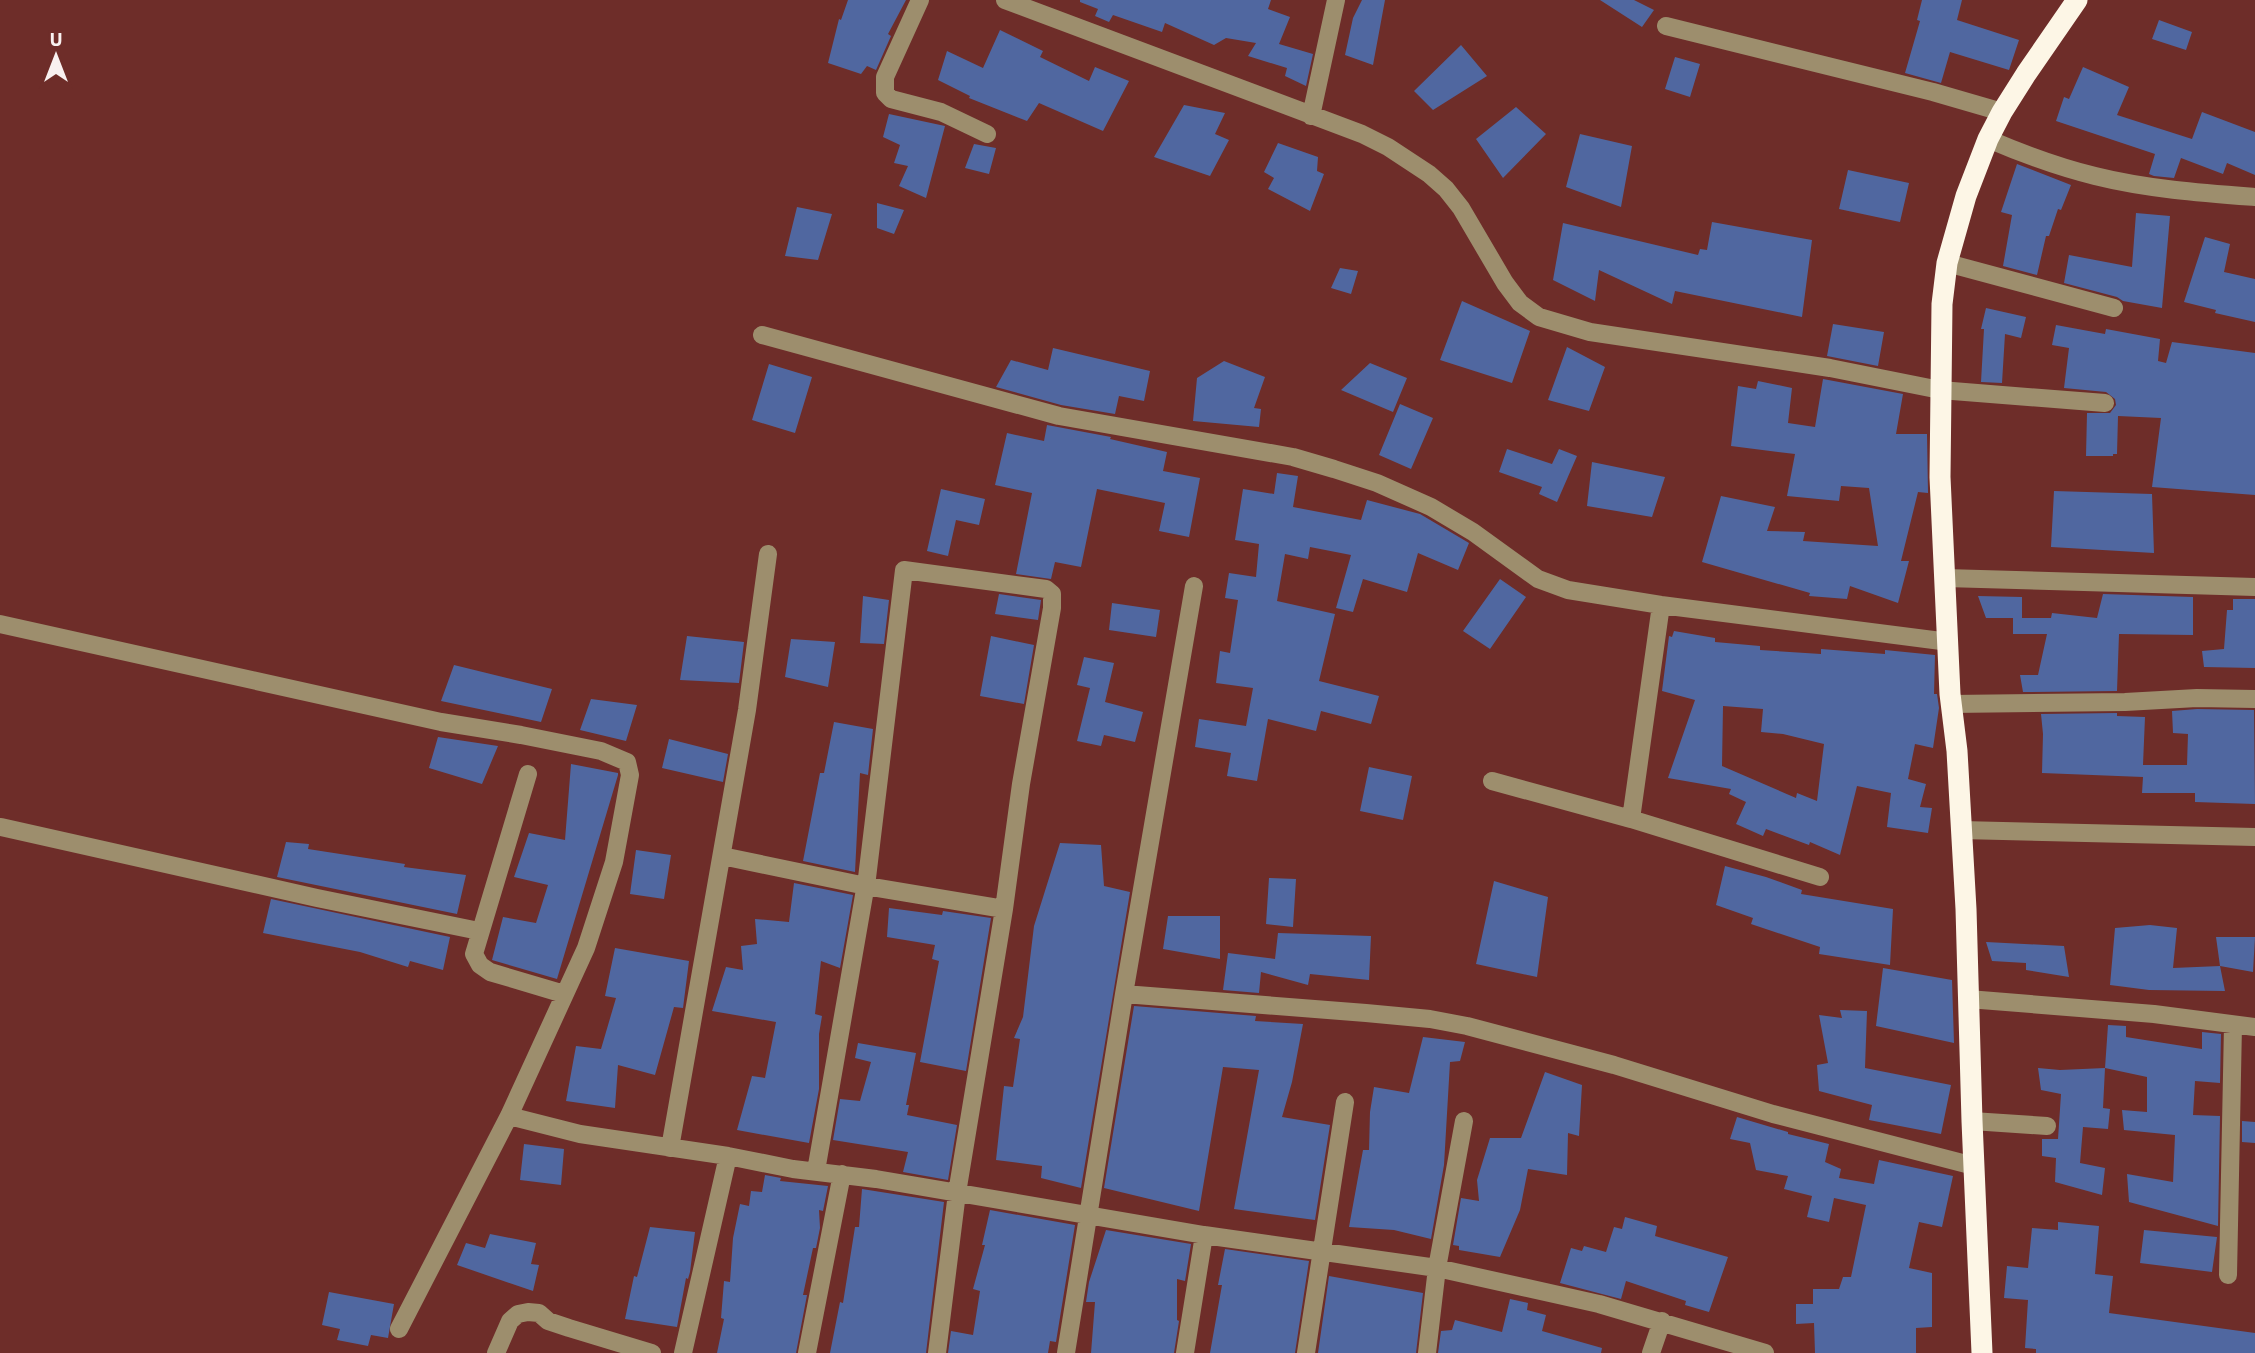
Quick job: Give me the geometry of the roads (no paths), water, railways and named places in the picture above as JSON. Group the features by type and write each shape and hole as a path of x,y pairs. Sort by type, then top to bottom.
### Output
{"highway":[{"path":"1982,1353 1973,1166 1966,909 1957,751 1951,704 1940,477 1942,304 1947,263 1966,195 1988,139 2001,112 2077,0"}],"street":[{"path":"920,0 889,67 884,81 885,93 891,99 941,112 987,134"},
{"path":"1005,0 1362,134 1388,148 1429,174 1461,208 1504,283 1520,303 1539,317 1590,332 1830,368 1940,390 2105,403"},
{"path":"1311,116 1336,0"},
{"path":"1666,26 1933,92 2001,112"},
{"path":"1988,139 2040,160 2098,177 2185,191 2255,197"},
{"path":"1947,263 2114,308"},
{"path":"762,335 1059,416 1293,457 1334,469 1377,483 1431,507 1473,532 1538,579 1568,590 1661,606 1949,642"},
{"path":"670,1148 747,710 768,554"},
{"path":"816,1171 866,886 904,570 1032,586 1051,592 1052,608 1021,784 1004,909 957,1192 937,1353"},
{"path":"1945,578 2255,587"},
{"path":"1066,1353 1194,586"},
{"path":"1631,819 1661,606"},
{"path":"0,624 441,722 601,751 624,760 629,766 631,775 614,862 586,948 509,1116 399,1329"},
{"path":"1951,704 2255,699"},
{"path":"528,774 474,954 484,969 564,994"},
{"path":"1492,781 1631,819 1821,877"},
{"path":"1,827 317,898 479,931"},
{"path":"1961,830 2255,837"},
{"path":"722,856 866,886 1004,909"},
{"path":"1124,994 1366,1013 1430,1019 1467,1026 1614,1065 1773,1114 1973,1166"},
{"path":"1968,999 2154,1014 2255,1027"},
{"path":"2228,1275 2233,1025"},
{"path":"1306,1353 1345,1102"},
{"path":"509,1116 580,1134 957,1192 1204,1235 1437,1268 1553,1293 1662,1321 1765,1353"},
{"path":"1972,1121 2047,1126"},
{"path":"1427,1353 1437,1268 1464,1122"},
{"path":"684,1353 728,1156"},
{"path":"807,1353 842,1174"},
{"path":"1185,1353 1204,1235"},
{"path":"496,1353 510,1321 518,1314 528,1312 539,1313 548,1321 652,1353"},
{"path":"1651,1353 1662,1321"}]}
